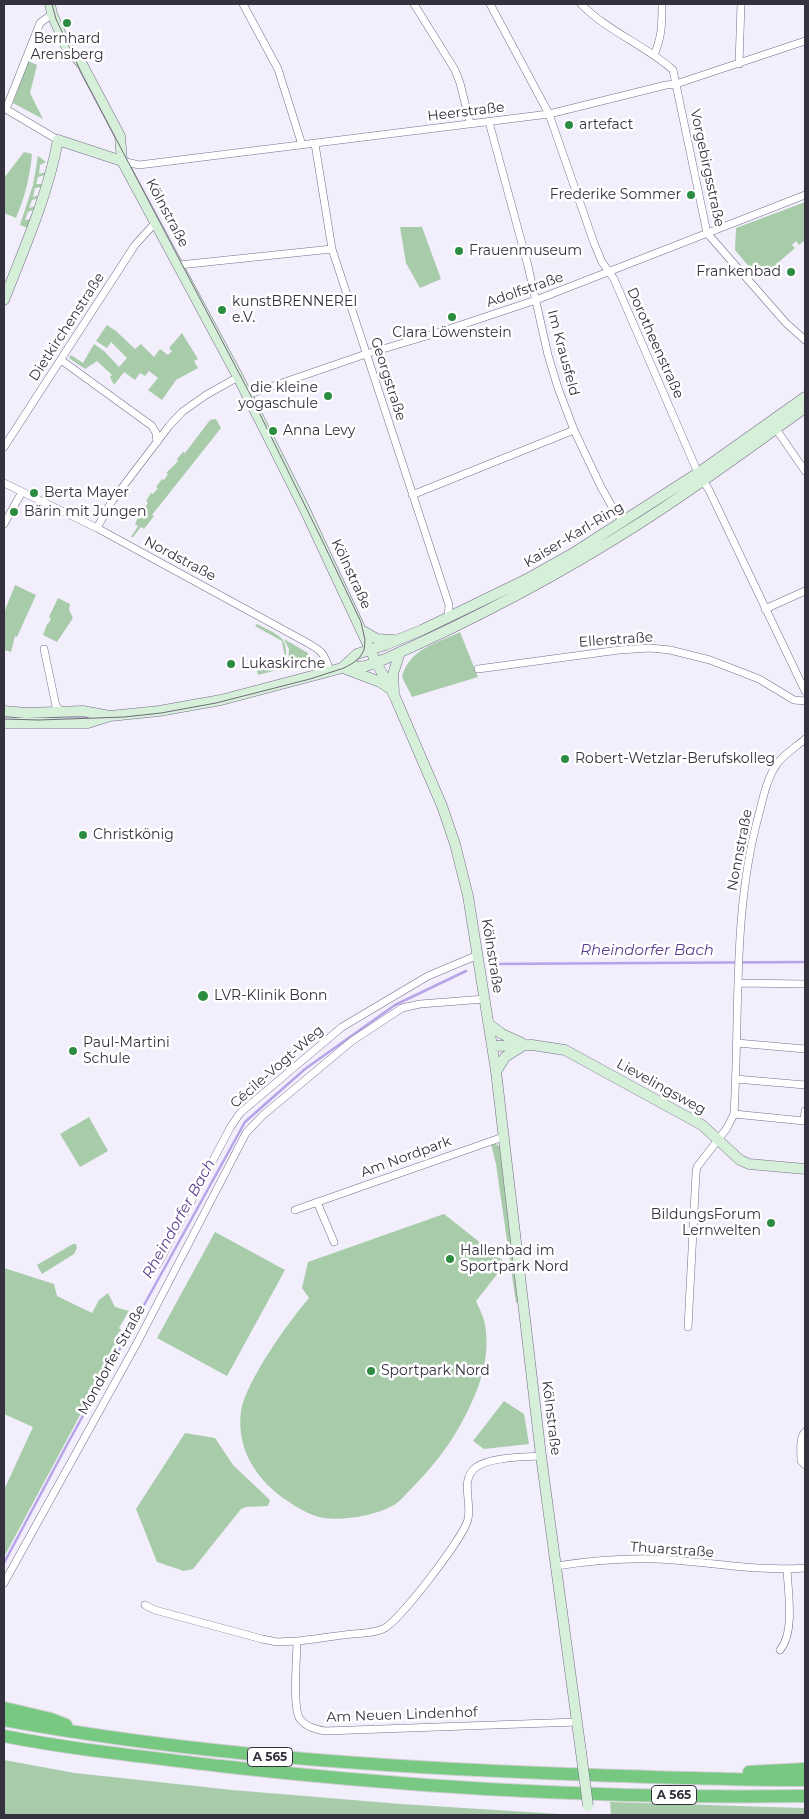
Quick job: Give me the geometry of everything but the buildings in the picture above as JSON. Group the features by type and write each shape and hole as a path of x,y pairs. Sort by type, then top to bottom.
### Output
{"highway":[{"path":"4,1708 51,1719 92,1735"},
{"name":"A 565","path":"4,1720 92,1735 215,1751 335,1763 448,1770 805,1780"},
{"name":"A 565","path":"4,1736 58,1746 310,1776 438,1787 805,1797"},
{"path":"4,1745 37,1748 58,1746"},
{"path":"632,1776 805,1769"}],"main road":[{"name":"Kölnstraße","path":"50,4 52,14 66,46 82,64 120,136 119,160 156,222 248,394 376,662 393,693 442,806 455,844 468,896 496,1073 541,1456 589,1810"},
{"path":"4,300 50,173 58,140 119,160"},
{"name":"Kaiser-Karl-Ring","path":"4,723 88,723 110,716 160,711 200,704 260,691 342,668 366,666 376,662 528,589 639,524 805,397"},
{"name":"Kaiser-Karl-Ring","path":"342,668 357,654 400,640 448,618 583,547 701,477 805,408"},
{"path":"362,631 377,638 400,640"},
{"path":"376,662 376,654 385,645"},
{"path":"366,666 373,658 371,650"},
{"path":"393,693 393,674 400,652"},
{"path":"342,668 374,680 393,693"},
{"name":"Kaiser-Karl-Ring","path":"4,711 83,711 110,716"},
{"path":"489,1024 502,1034 525,1044"},
{"path":"496,1073 505,1056 525,1044"},
{"name":"Lievelingsweg","path":"492,1046 525,1044 565,1050 693,1119 718,1139 733,1155 750,1164 805,1169"}],"street":[{"path":"243,4 278,69 302,145"},
{"path":"414,4 454,70 460,83 470,123"},
{"name":"Dorotheenstraße","path":"490,4 549,114 602,262 614,278 701,477 805,691"},
{"name":"Vorgebirgsstraße","path":"581,4 596,17 654,55 673,70 707,233 786,323 805,340"},
{"path":"654,55 662,30 662,4"},
{"path":"739,64 741,4"},
{"path":"52,14 40,23 5,108 58,140"},
{"name":"Heerstraße","path":"119,160 139,165 549,114 676,84 805,42"},
{"name":"Im Krausfeld","path":"489,122 558,388 574,430 600,488 624,522"},
{"name":"Georgstraße","path":"315,144 332,249 449,605 448,618"},
{"name":"Adolfstraße","path":"248,394 536,300 805,195"},
{"name":"Dietkirchenstraße","path":"4,448 135,245 156,222"},
{"path":"179,265 332,249"},
{"path":"61,360 152,426 156,433 157,442"},
{"path":"97,528 112,501 182,412 206,395 238,377"},
{"path":"776,428 805,471"},
{"path":"412,495 574,430"},
{"name":"Nordstraße","path":"4,483 97,528 320,650 325,656 330,672"},
{"path":"4,524 22,492"},
{"path":"765,609 805,591"},
{"name":"Ellerstraße","path":"478,669 619,650 650,648 698,656 759,679 794,700 805,701"},
{"path":"44,650 56,706 62,712"},
{"name":"Nonnstraße","path":"734,1114 739,952 747,865 753,833 763,798 777,765 783,757 805,739"},
{"name":"Cécile-Vogt-Weg","path":"158,1264 230,1128 240,1113 342,1027 428,976 478,955"},
{"path":"738,982 805,984"},
{"name":"Mondorfer Straße","path":"4,1583 137,1343 246,1133 262,1116 344,1048 379,1022 402,1008 420,1004 485,999"},
{"path":"736,1043 805,1049"},
{"path":"736,1079 805,1085"},
{"path":"688,1327 697,1167 734,1114 804,1121 805,1111"},
{"name":"Am Nordpark","path":"296,1210 503,1137"},
{"path":"317,1202 334,1242"},
{"path":"805,1432 802,1434 801,1461 805,1465"},
{"path":"144,1605 155,1610 277,1642 382,1630 390,1626 400,1614 465,1529 470,1508 466,1486 475,1468 482,1464 504,1459 541,1456"},
{"name":"Thuarstraße","path":"556,1566 598,1561 656,1559 747,1568 805,1568"},
{"path":"780,1650 785,1645 789,1630 787,1569"},
{"name":"Am Neuen Lindenhof","path":"297,1641 296,1711 305,1724 312,1728 325,1731 577,1722"}],"green space":[{"path":"28,61 37,65 30,93 43,119 13,103"},
{"path":"24,152 32,154 24,194 16,218 4,213 4,178"},
{"path":"38,156 46,162 40,165 39,174 46,172 45,175 38,177 36,184 43,184 42,187 35,188 33,197 40,195 39,198 32,200 29,208 36,206 35,209 28,212 25,220 32,219 28,228 20,225 33,185"},
{"path":"805,202 805,240 799,245 796,241 792,245 795,248 772,268 760,266 751,269 735,250 736,228"},
{"path":"400,227 422,227 441,279 420,288 406,263"},
{"path":"107,325 135,349 141,344 154,357 160,349 168,355 172,351 169,348 182,333 198,359 194,361 198,368 176,380 162,400 148,390 158,378 149,371 145,376 140,373 135,380 124,372 114,385 110,377 112,375 97,361 85,369 69,358 71,355 83,363 94,344 104,351 119,367 127,358 111,342 107,348 96,341"},
{"path":"216,419 221,428 152,515 154,516 144,529 141,527 131,537 138,526 135,524 137,516 148,503 146,501 151,493 153,494 158,488 156,487 168,474 166,473 178,461 177,459 183,452 185,453 210,420"},
{"path":"15,585 36,595 17,637 15,636 11,652 4,651 4,613"},
{"path":"58,598 70,604 69,610 73,618 57,642 43,635"},
{"path":"257,624 282,639 286,650 285,668 258,675 256,666 285,658 282,641 255,626"},
{"path":"460,632 478,677 412,697 402,677 411,660 425,648"},
{"path":"284,639 308,653 308,660 288,667 289,649"},
{"path":"89,1117 108,1151 80,1167 60,1134"},
{"path":"495,1143 500,1147 519,1301 516,1303 496,1164 491,1144"},
{"name":"Sportpark Nord","path":"444,1214 506,1263 476,1301 484,1322 486,1351 482,1375 473,1399 457,1432 445,1450 397,1503 385,1510 356,1517 336,1519 307,1513 278,1494 258,1474 251,1463 242,1439 240,1425 241,1411 251,1384 269,1352 309,1298 302,1288 308,1262"},
{"path":"215,1232 285,1270 227,1376 157,1338"},
{"path":"76,1244 77,1248 74,1254 42,1274 37,1265"},
{"path":"4,1268 54,1284 57,1296 92,1313 99,1300 108,1293 115,1307 129,1311 119,1328 124,1333 4,1557 4,1490 33,1427 4,1414"},
{"path":"504,1401 524,1414 529,1444 484,1449 473,1441"},
{"path":"185,1433 215,1438 233,1465 270,1500 268,1506 241,1509 193,1569 184,1571 157,1562 136,1509"},
{"path":"4,1760 75,1773 232,1790 401,1804 575,1815 4,1815"},
{"path":"610,1802 805,1808 805,1815 611,1815"}],"waterway":[{"name":"Rheindorfer Bach","path":"489,964 805,962"},
{"name":"Rheindorfer Bach","path":"4,1563 245,1122 305,1069 395,1005 466,971"}],"tram line":[{"path":"4,719 39,720 124,717 161,713 216,703 310,679 344,668 360,657 364,650 365,640 361,622 321,538 250,394 82,74 56,19 52,4"}],"place":[{"name":"Bernhard Arensberg","path":"67,23"},
{"name":"artefact","path":"569,125"},
{"name":"Frederike Sommer","path":"691,195"},
{"name":"Frauenmuseum","path":"459,251"},
{"name":"Frankenbad","path":"791,272"},
{"name":"kunstBRENNEREI e.V.","path":"222,310"},
{"name":"Clara Löwenstein","path":"452,317"},
{"name":"die kleine yogaschule","path":"328,396"},
{"name":"Anna Levy","path":"273,431"},
{"name":"Berta Mayer","path":"34,493"},
{"name":"Bärin mit Jungen","path":"14,512"},
{"name":"Lukaskirche","path":"231,664"},
{"name":"Robert-Wetzlar-Berufskolleg","path":"565,759"},
{"name":"Christkönig","path":"83,835"},
{"name":"LVR-Klinik Bonn","path":"203,996"},
{"name":"Paul-Martini Schule","path":"73,1051"},
{"name":"BildungsForum Lernwelten","path":"771,1223"},
{"name":"Hallenbad im Sportpark Nord","path":"450,1259"},
{"name":"Sportpark Nord","path":"371,1371"}]}
